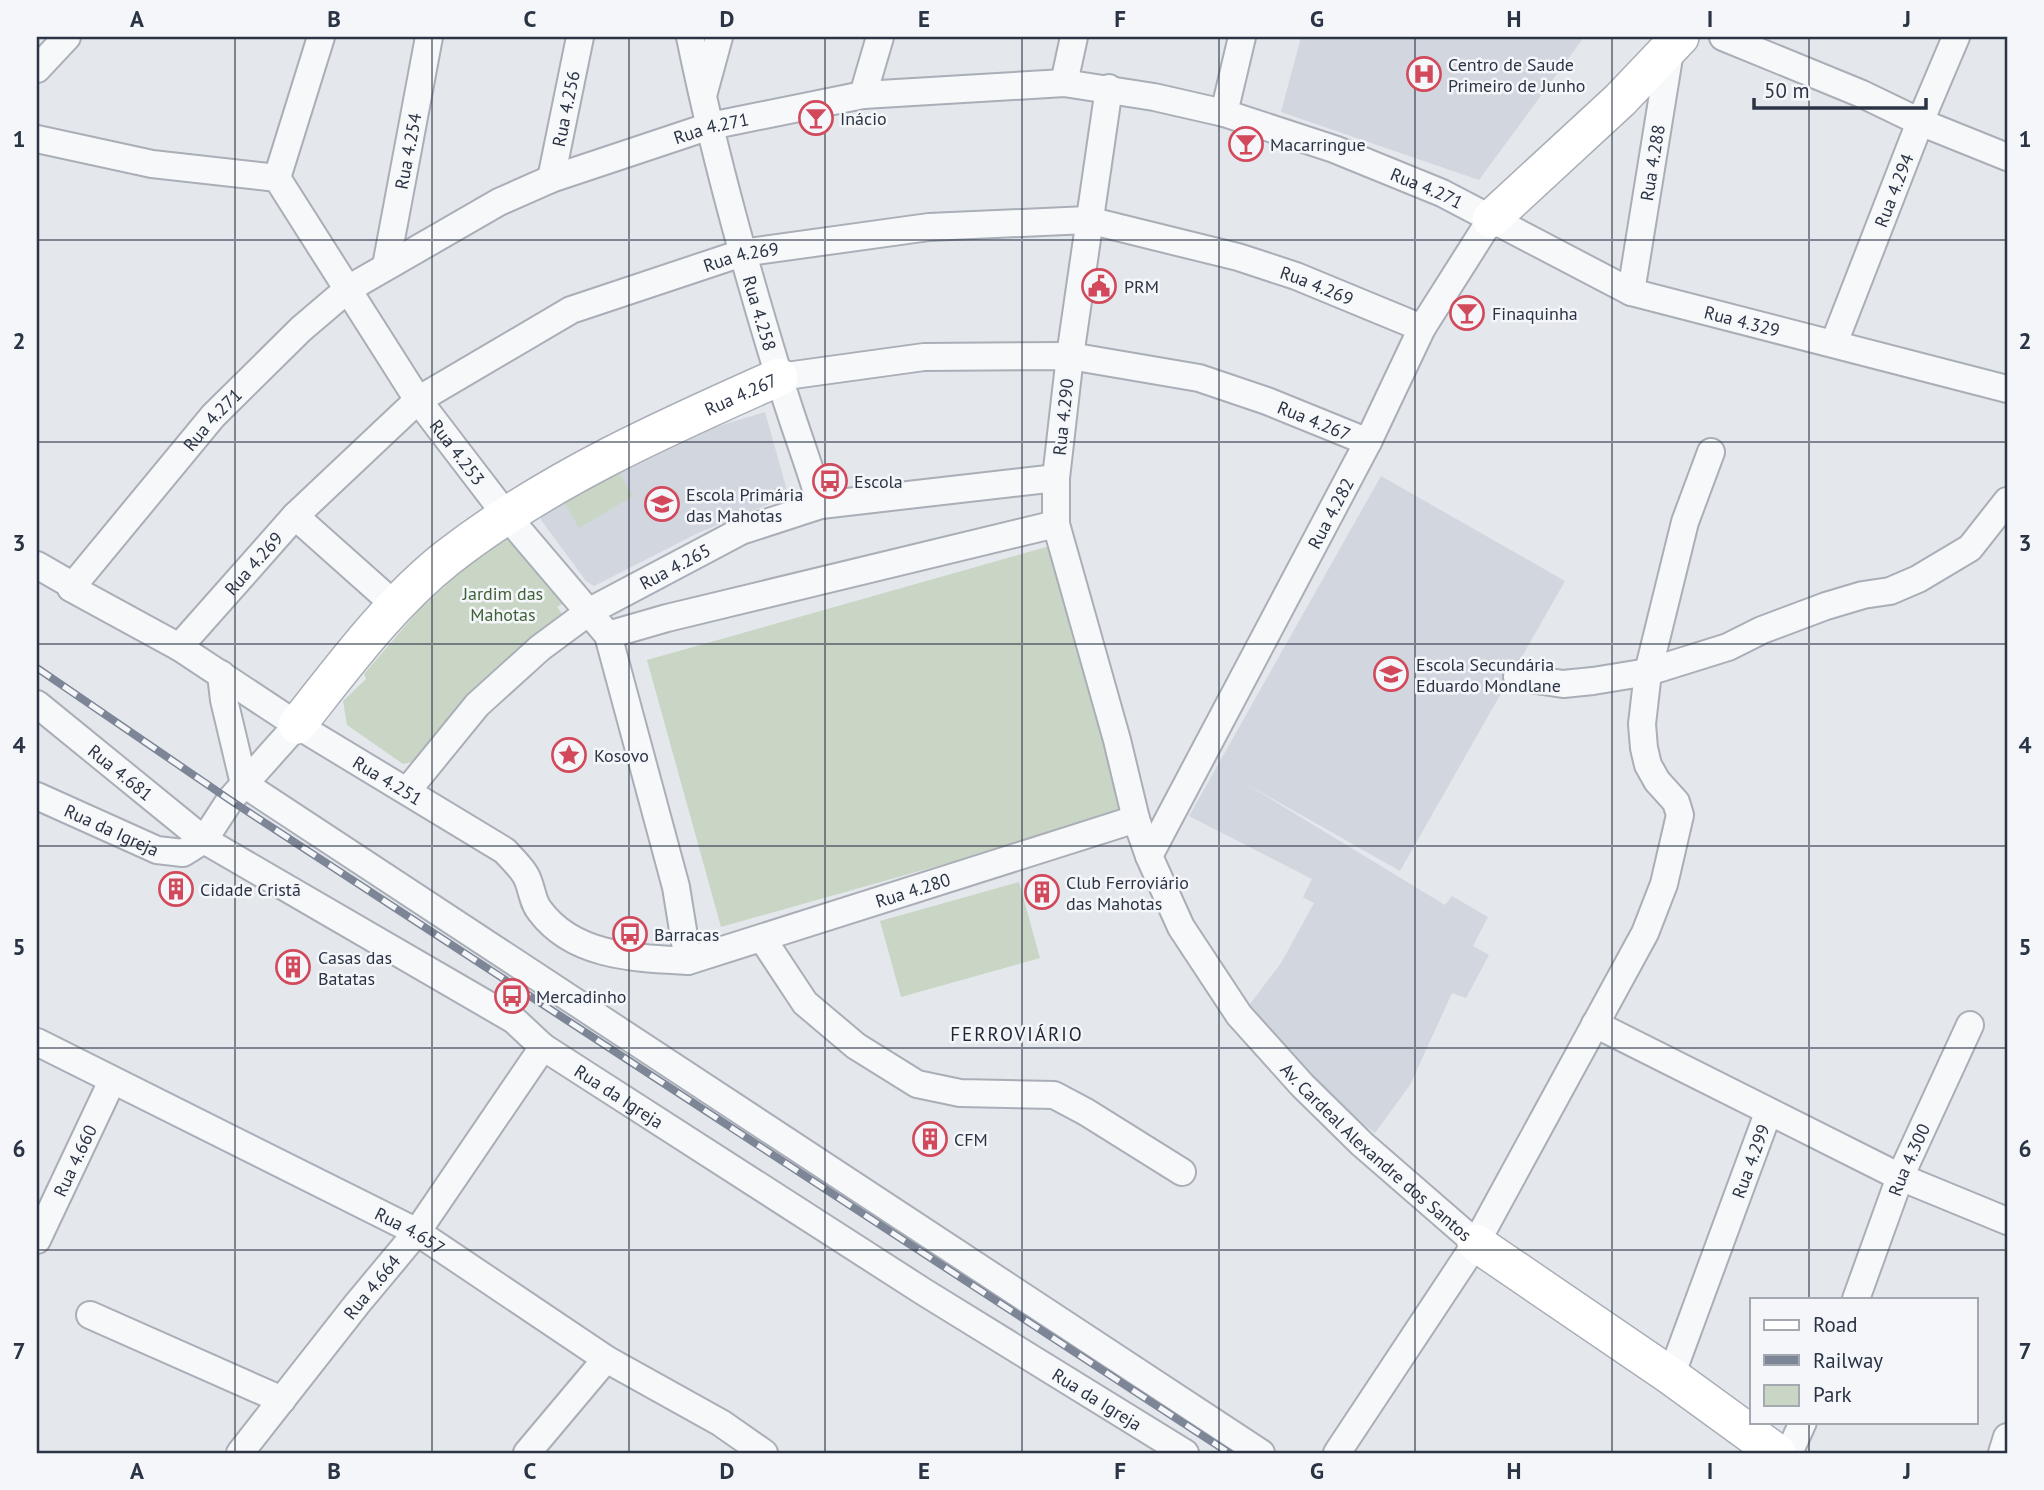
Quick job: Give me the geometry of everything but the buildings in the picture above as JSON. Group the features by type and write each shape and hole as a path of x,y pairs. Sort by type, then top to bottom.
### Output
{"street":[{"path":"37,69 67,37"},
{"path":"37,139 152,164 277,178 321,37"},
{"name":"Rua 4.254","path":"386,266 429,37"},
{"name":"Rua 4.256","path":"551,179 580,37"},
{"name":"Rua 4.258","path":"690,37 742,254 821,505"},
{"path":"703,98 719,37"},
{"path":"863,95 880,37"},
{"path":"1064,83 1074,37"},
{"path":"1224,113 1242,37"},
{"path":"1723,37 2007,157"},
{"name":"Rua 4.294","path":"1834,343 1956,37"},
{"name":"Rua 4.282","path":"1149,856 1368,442 1422,328 1491,219 1620,100 1674,40"},
{"name":"Rua 4.288","path":"1623,288 1674,40"},
{"name":"Rua 4.271","path":"71,588 213,416 301,329 348,289 499,202 551,179 710,126 863,95 1064,83 1109,88 1224,113 1334,149 1442,193 1491,219"},
{"name":"Rua 4.290","path":"1109,88 1070,356 1056,478 1056,524 1117,740 1136,819"},
{"name":"Rua 4.253","path":"277,178 418,400 506,515 608,635 676,887 688,961"},
{"name":"Rua 4.269","path":"178,647 295,516 418,400 571,310 742,254 929,227 1088,219 1250,261 1296,276 1422,328"},
{"name":"Rua 4.329","path":"1491,219 1623,288 2007,389"},
{"name":"Rua 4.267","path":"298,725 341,669 396,606 445,559 506,515 640,439 779,377 924,357 1070,356 1199,378 1267,401 1368,442"},
{"path":"1337,1453 1476,1243 1644,933 1664,884 1680,815 1676,802 1657,781 1648,765 1642,723 1648,672 1685,522 1712,452"},
{"name":"Rua 4.265","path":"407,791 477,705 540,648 590,611 741,531 821,505 1056,478"},
{"path":"1517,677 1563,684 1648,672 1728,647 1762,630 1826,606 1863,595 1890,592 1918,579 1969,548 2007,501"},
{"path":"295,516 396,606"},
{"path":"608,635 667,618 1056,524"},
{"name":"Rua 4.251","path":"37,565 70,584 71,588 178,647 298,725 505,851 526,875 538,910 564,935 599,951 641,959 688,961"},
{"path":"221,674 224,700 244,784 1261,1453"},
{"name":"Rua 4.681","path":"37,704 198,845"},
{"path":"198,845 230,800 298,725"},
{"name":"Rua da Igreja","path":"37,796 157,850 183,853 198,845 514,1020 543,1047 924,1292 1185,1453"},
{"path":"1136,819 1149,856"},
{"name":"Rua 4.280","path":"688,961 1136,819"},
{"name":"Av. Cardeal Alexandre dos Santos","path":"1149,856 1181,927 1239,1015 1302,1085 1362,1144 1476,1243 1671,1376 1777,1453"},
{"path":"762,938 805,1003 856,1046 917,1084 960,1093 1054,1096 1086,1112 1182,1172"},
{"path":"1595,1024 1768,1113"},
{"name":"Rua 4.300","path":"1856,1298 1900,1177 1970,1025"},
{"name":"Rua 4.657","path":"37,1042 416,1232 606,1359 721,1423 764,1453"},
{"name":"Rua 4.664","path":"240,1453 416,1232 543,1047"},
{"name":"Rua 4.660","path":"37,1240 112,1081"},
{"name":"Rua 4.299","path":"1671,1376 1768,1113 1900,1177 2007,1221"},
{"path":"90,1315 282,1400"},
{"path":"527,1453 606,1359"},
{"path":"721,1423 732,1453"},
{"path":"1789,1453 1802,1424"},
{"path":"2002,1453 2007,1437"}],"shaded area":[{"name":"Centro de Saude Primeiro de Junho","path":"1301,37 1584,37 1479,180 1281,112"},
{"name":"Escola Primária das Mahotas","path":"765,412 788,494 786,497 698,533 594,586 586,581 541,520 543,510 673,440"},
{"name":"Escola Secundária Eduardo Mondlane","path":"1381,476 1565,581 1400,871 1243,782 1445,905 1452,896 1488,917 1473,946 1489,955 1466,998 1452,993 1410,1085 1375,1133 1334,1102 1247,1008 1281,963 1314,903 1303,897 1312,879 1189,816"}],"green space":[{"path":"618,471 633,496 579,528 565,503"},
{"name":"Jardim das Mahotas","path":"500,536 516,537 567,601 557,607 564,616 426,759 403,764 347,725 343,701 366,679 364,674 418,611"},
{"path":"1050,546 1125,813 721,927 647,660"},
{"path":"1019,882 1040,958 901,997 880,921"}],"railway":[{"path":"37,668 230,800 1229,1453"}],"place":[{"name":"Centro de Saude Primeiro de Junho","path":"1424,74"},
{"name":"Inácio","path":"816,118"},
{"name":"Macarringue","path":"1246,144"},
{"name":"PRM","path":"1099,286"},
{"name":"Finaquinha","path":"1467,313"},
{"name":"Escola","path":"830,481"},
{"name":"Escola Primária das Mahotas","path":"662,504"},
{"name":"Escola Secundária Eduardo Mondlane","path":"1391,674"},
{"name":"Kosovo","path":"569,755"},
{"name":"Cidade Cristã","path":"176,889"},
{"name":"Club Ferroviário das Mahotas","path":"1042,892"},
{"name":"Barracas","path":"630,934"},
{"name":"Casas das Batatas","path":"293,967"},
{"name":"Mercadinho","path":"512,996"},
{"name":"CFM","path":"930,1139"}],"district":[{"name":"FERROVIÁRIO","path":"1017,1034"}]}
